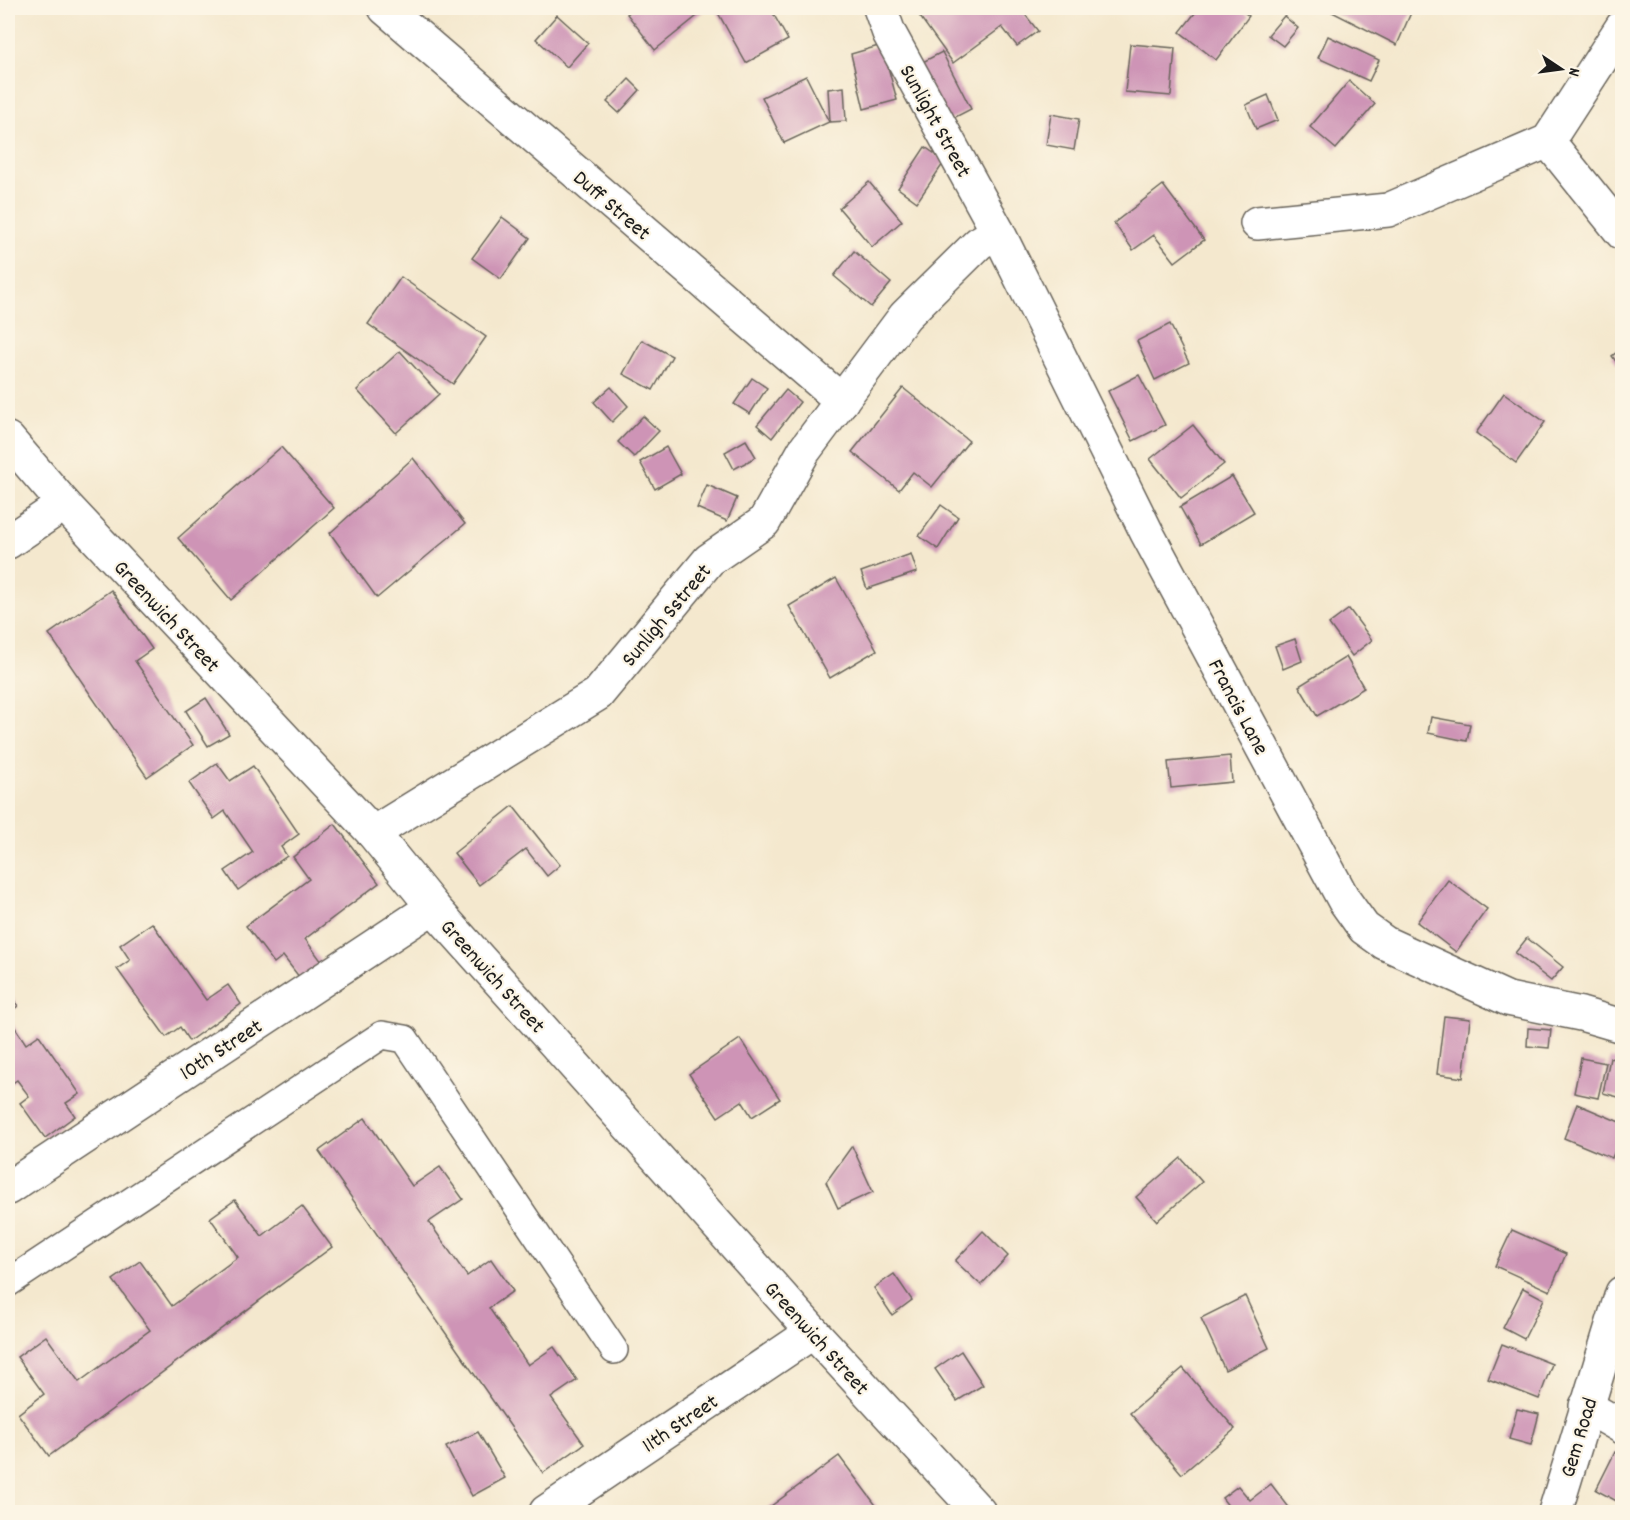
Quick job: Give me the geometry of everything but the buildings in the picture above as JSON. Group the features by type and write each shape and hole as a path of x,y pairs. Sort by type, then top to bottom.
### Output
{"street":[{"name":"Duff Street","path":"385,8 842,401"},
{"name":"Sunlight Street","path":"880,8 889,33 998,232"},
{"path":"1257,223 1389,210 1548,141 1623,27"},
{"path":"1548,141 1623,232"},
{"name":"Sunligh Sstreet","path":"373,833 598,694 709,560 764,522 804,451 904,316 979,243 998,232"},
{"name":"Francis Lane","path":"998,232 1147,534 1344,900 1364,928 1384,943 1508,999 1623,1026"},
{"name":"Greenwich Street","path":"8,439 64,504 373,833 433,907 813,1332 979,1512"},
{"path":"8,542 64,504"},
{"name":"10th Street","path":"8,1188 433,907"},
{"name":"Gem Road","path":"1555,1512 1586,1406 1623,1293"},
{"name":"11th Street","path":"546,1512 813,1332"},
{"path":"1586,1406 1623,1427"}],"lane":[{"path":"8,1283 381,1035 405,1039 614,1350"}]}
